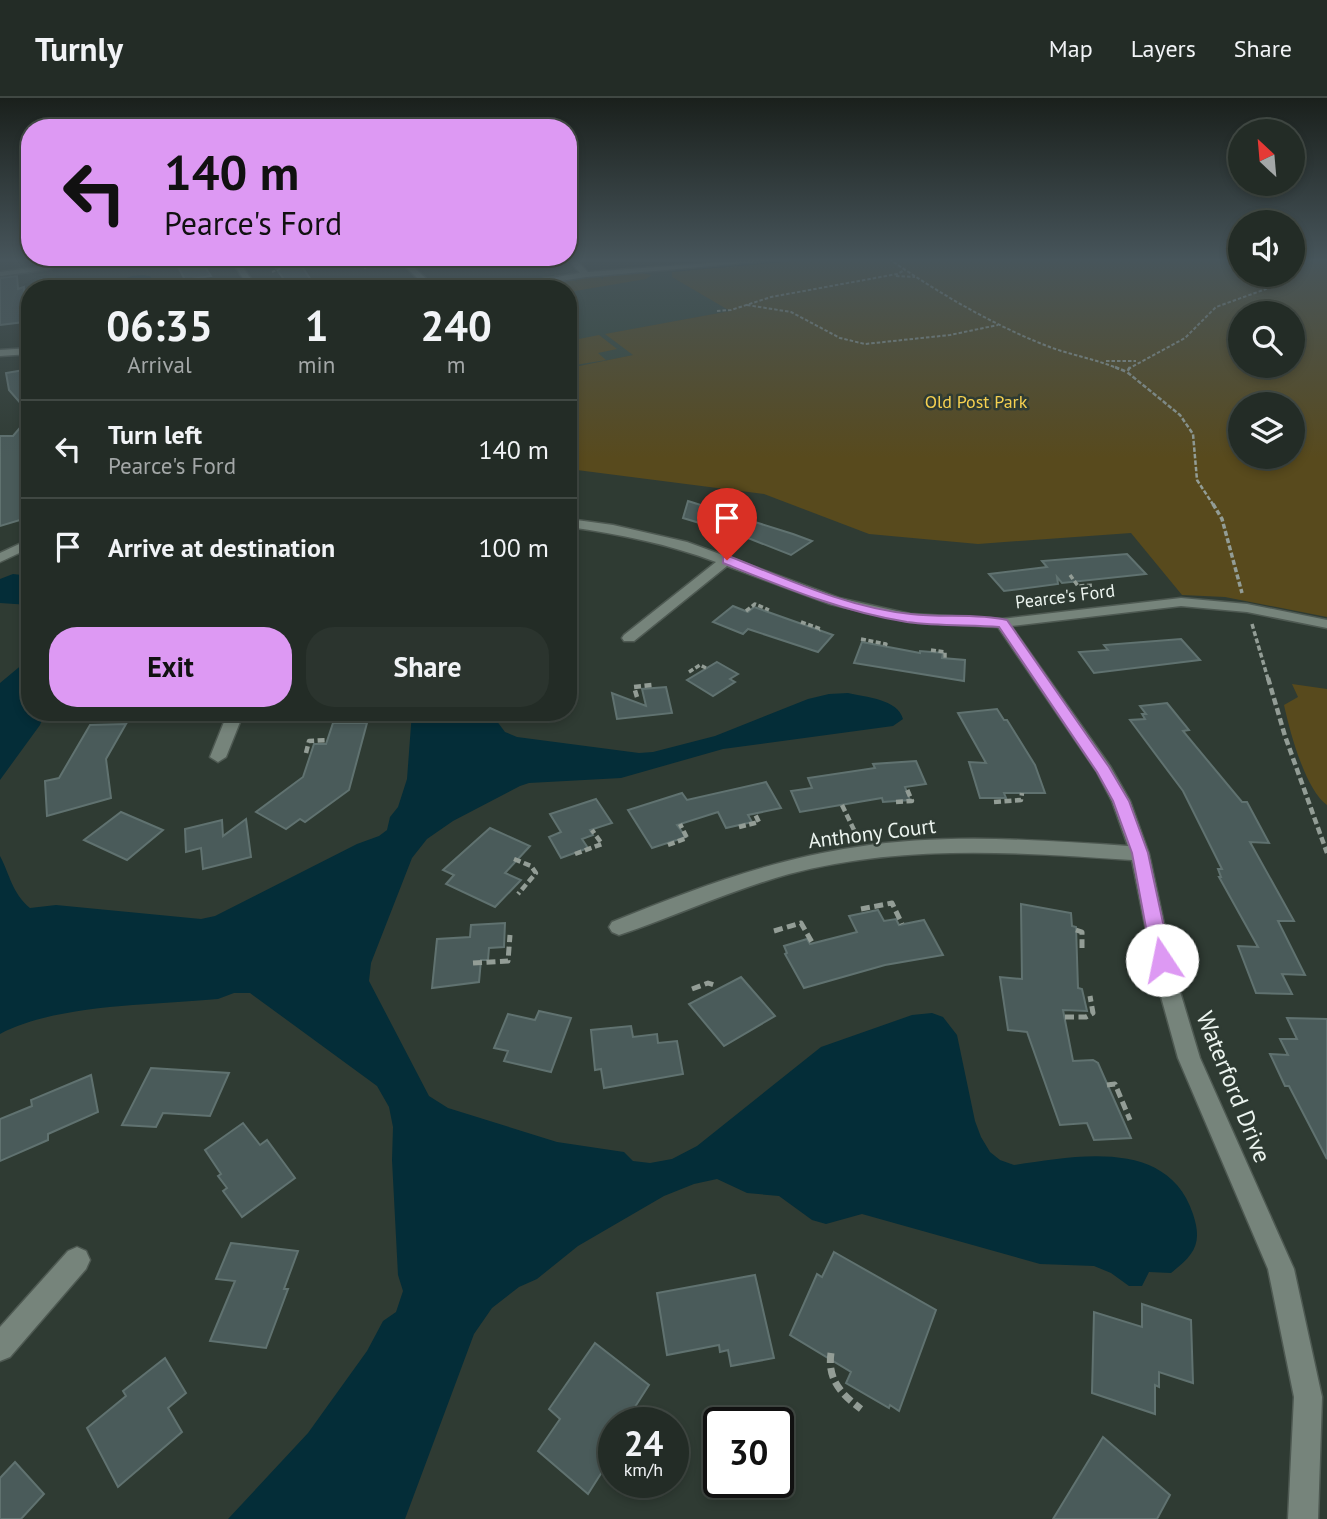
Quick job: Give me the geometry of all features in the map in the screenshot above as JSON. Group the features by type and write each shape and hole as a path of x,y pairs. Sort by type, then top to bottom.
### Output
{"street":[{"path":"0,353 21,352"},
{"name":"Pearce's Ford","path":"577,524 648,536 727,560 803,590 871,611 910,618 1003,623 1181,603 1237,606 1327,624"},
{"path":"0,558 21,548"},
{"path":"629,638 727,560"},
{"name":"Waterford Drive","path":"1003,623 1104,770 1121,801 1140,853 1165,975 1189,1058 1281,1269 1308,1397 1303,1519"},
{"path":"218,757 232,721"},
{"name":"Anthony Court","path":"619,928 706,892 763,874 817,860 868,852 973,845 1140,853"},
{"path":"0,1348 77,1260"}],"path":[{"path":"816,325 840,338 865,344 950,335 997,325"},
{"path":"1000,325 1059,350 1127,372 1180,415 1193,434 1197,480 1222,519 1245,601"},
{"path":"1127,372 1140,360 1184,338 1197,325"},
{"path":"1098,361 1140,360"},
{"path":"733,535 744,539 748,536"},
{"path":"1070,575 1078,586 1094,584"},
{"path":"746,611 755,604 769,610"},
{"path":"1250,617 1284,736 1327,853"},
{"path":"801,622 821,629 819,631"},
{"path":"861,639 886,644 884,646"},
{"path":"931,650 945,652 945,658"},
{"path":"689,672 700,665 706,668"},
{"path":"637,697 634,687 652,685"},
{"path":"306,753 309,741 328,740"},
{"path":"896,802 912,801 906,787"},
{"path":"994,802 1021,800 1022,793"},
{"path":"842,804 855,832"},
{"path":"739,827 759,822 755,814"},
{"path":"668,845 687,838 680,824"},
{"path":"575,854 602,844 592,830"},
{"path":"514,859 531,866 536,873 518,894"},
{"path":"860,909 892,903 902,924"},
{"path":"774,931 801,923 813,944"},
{"path":"1076,930 1082,932 1082,948"},
{"path":"473,963 508,961 510,935"},
{"path":"692,989 708,983 717,986"},
{"path":"1065,1017 1086,1017 1093,1013 1090,996"},
{"path":"1107,1085 1115,1084 1130,1121"},
{"path":"831,1353 830,1371 840,1394 861,1409"}],"shaded area":[{"path":"577,325 654,325 607,334 634,355 577,366"}],"green space":[{"name":"Old Post Park","path":"652,325 1228,325 1228,378 1305,378 1305,325 1327,325 1327,617 1225,597 1182,595 1131,533 978,544 869,534 764,494 577,470 577,366 633,355 605,334"},
{"path":"599,335 617,349 598,353 606,360 577,365 577,339"},
{"path":"1292,684 1327,689 1327,805 1305,773 1290,730 1284,705 1298,697"}],"water":[{"path":"13,574 21,575 21,604 0,603 0,579"},
{"path":"21,666 21,721 42,721 0,780 0,683"},
{"path":"848,693 888,703 900,712 903,719 893,726 723,749 621,778 529,783 453,821 427,839 412,858 371,963 369,981 429,1096 448,1108 557,1142 624,1152 633,1161 650,1163 672,1159 697,1146 821,1047 912,1015 932,1013 943,1017 957,1035 975,1121 990,1152 1000,1160 1014,1165 1064,1158 1117,1157 1141,1162 1163,1173 1181,1189 1193,1214 1197,1233 1191,1254 1171,1273 1149,1272 1142,1286 1129,1286 1111,1273 1094,1266 1040,1264 862,1214 826,1224 812,1220 779,1196 747,1193 717,1179 694,1184 664,1196 578,1246 537,1279 519,1287 492,1308 474,1334 405,1519 228,1519 308,1433 367,1351 383,1321 396,1312 403,1291 398,1275 392,1160 393,1127 389,1107 377,1086 250,993 234,993 218,999 77,1011 23,1024 0,1034 0,856 15,890 30,908 56,905 201,919 215,916 387,830 407,779 411,721 497,721 505,732 517,737 639,753 715,736 808,699"}],"building":[{"path":"21,370 21,404 9,390 6,373"},
{"path":"21,427 21,520 0,526 0,436 13,436"},
{"path":"688,501 812,541 791,555 743,536 683,518"},
{"path":"1127,554 1146,574 1062,583 1057,577 1058,584 1004,591 989,574 1047,567 1042,561"},
{"path":"733,606 748,612 754,607 833,635 818,652 748,629 743,634 713,622"},
{"path":"1181,639 1200,660 1094,673 1079,652 1108,650 1104,645"},
{"path":"862,642 920,653 943,653 942,658 965,660 964,681 854,663"},
{"path":"717,662 738,674 730,679 735,682 713,696 687,680"},
{"path":"666,687 672,713 617,719 612,693 646,706 642,689"},
{"path":"1167,703 1189,730 1183,731 1242,802 1247,802 1269,843 1250,842 1294,921 1278,921 1305,975 1282,974 1292,994 1256,993 1238,946 1258,947 1219,877 1218,869 1222,869 1183,791 1130,720 1145,719 1142,714 1146,714 1140,706"},
{"path":"997,709 1035,765 1045,793 1004,793 1006,798 980,798 969,762 986,763 958,713"},
{"path":"333,723 367,723 349,790 305,822 300,819 286,829 256,812 303,777 314,744 326,744"},
{"path":"126,724 106,759 111,798 47,816 45,781 59,778 90,725"},
{"path":"916,761 926,784 905,787 910,800 883,802 882,798 800,812 791,791 812,788 808,778 875,768 873,764"},
{"path":"766,782 781,808 748,815 752,822 726,828 718,812 677,825 686,837 652,848 628,810 682,793 687,800"},
{"path":"596,799 612,823 590,830 593,835 582,839 588,848 561,858 549,837 561,832 550,814"},
{"path":"121,812 163,830 127,860 84,840"},
{"path":"246,819 251,857 203,869 201,848 186,852 185,829 222,820 223,836"},
{"path":"490,828 530,846 505,873 521,880 495,907 446,884 454,875 443,870"},
{"path":"1021,904 1071,913 1072,926 1076,927 1078,988 1082,989 1087,1011 1063,1010 1073,1061 1093,1060 1098,1063 1131,1138 1094,1140 1087,1123 1060,1125 1027,1032 1008,1030 1000,977 1022,979"},
{"path":"878,910 884,921 896,919 899,925 924,920 943,955 885,965 804,988 785,954 787,953 784,946 807,939 810,944 857,932 849,916"},
{"path":"505,923 504,947 489,948 488,960 481,960 479,982 432,988 437,939 470,937 471,925"},
{"path":"741,977 775,1016 724,1046 689,1004"},
{"path":"539,1011 571,1018 551,1072 504,1061 508,1051 494,1048 508,1014 535,1020"},
{"path":"1287,1018 1327,1019 1327,1159 1270,1054 1288,1055 1280,1039 1297,1039"},
{"path":"631,1026 633,1037 657,1034 658,1043 677,1041 683,1074 604,1088 601,1069 595,1070 591,1030"},
{"path":"151,1068 229,1073 210,1116 163,1113 156,1127 122,1125"},
{"path":"91,1075 98,1112 48,1134 48,1140 0,1161 0,1119 32,1106 31,1100"},
{"path":"243,1123 260,1145 267,1140 295,1178 242,1217 223,1191 227,1188 218,1176 221,1174 205,1150"},
{"path":"231,1243 298,1251 284,1289 288,1289 266,1348 210,1341 235,1281 216,1279"},
{"path":"834,1252 936,1310 899,1411 846,1383 851,1372 790,1335 817,1274 822,1277"},
{"path":"755,1275 774,1358 731,1366 728,1350 720,1352 719,1345 667,1355 657,1293"},
{"path":"1142,1304 1191,1320 1193,1383 1159,1372 1159,1387 1155,1385 1155,1414 1092,1393 1094,1312 1142,1327"},
{"path":"595,1343 649,1385 635,1407 598,1407 598,1478 588,1494 538,1451 560,1419 549,1409"},
{"path":"165,1358 186,1393 168,1408 182,1432 118,1487 87,1428 126,1396 123,1391"},
{"path":"1103,1437 1170,1495 1157,1519 1053,1519"},
{"path":"15,1462 44,1494 21,1519 0,1519 0,1478"}],"route":[{"path":"727,560 803,590 871,611 910,618 1003,623 1104,770 1121,801 1140,853 1162,960"}]}
